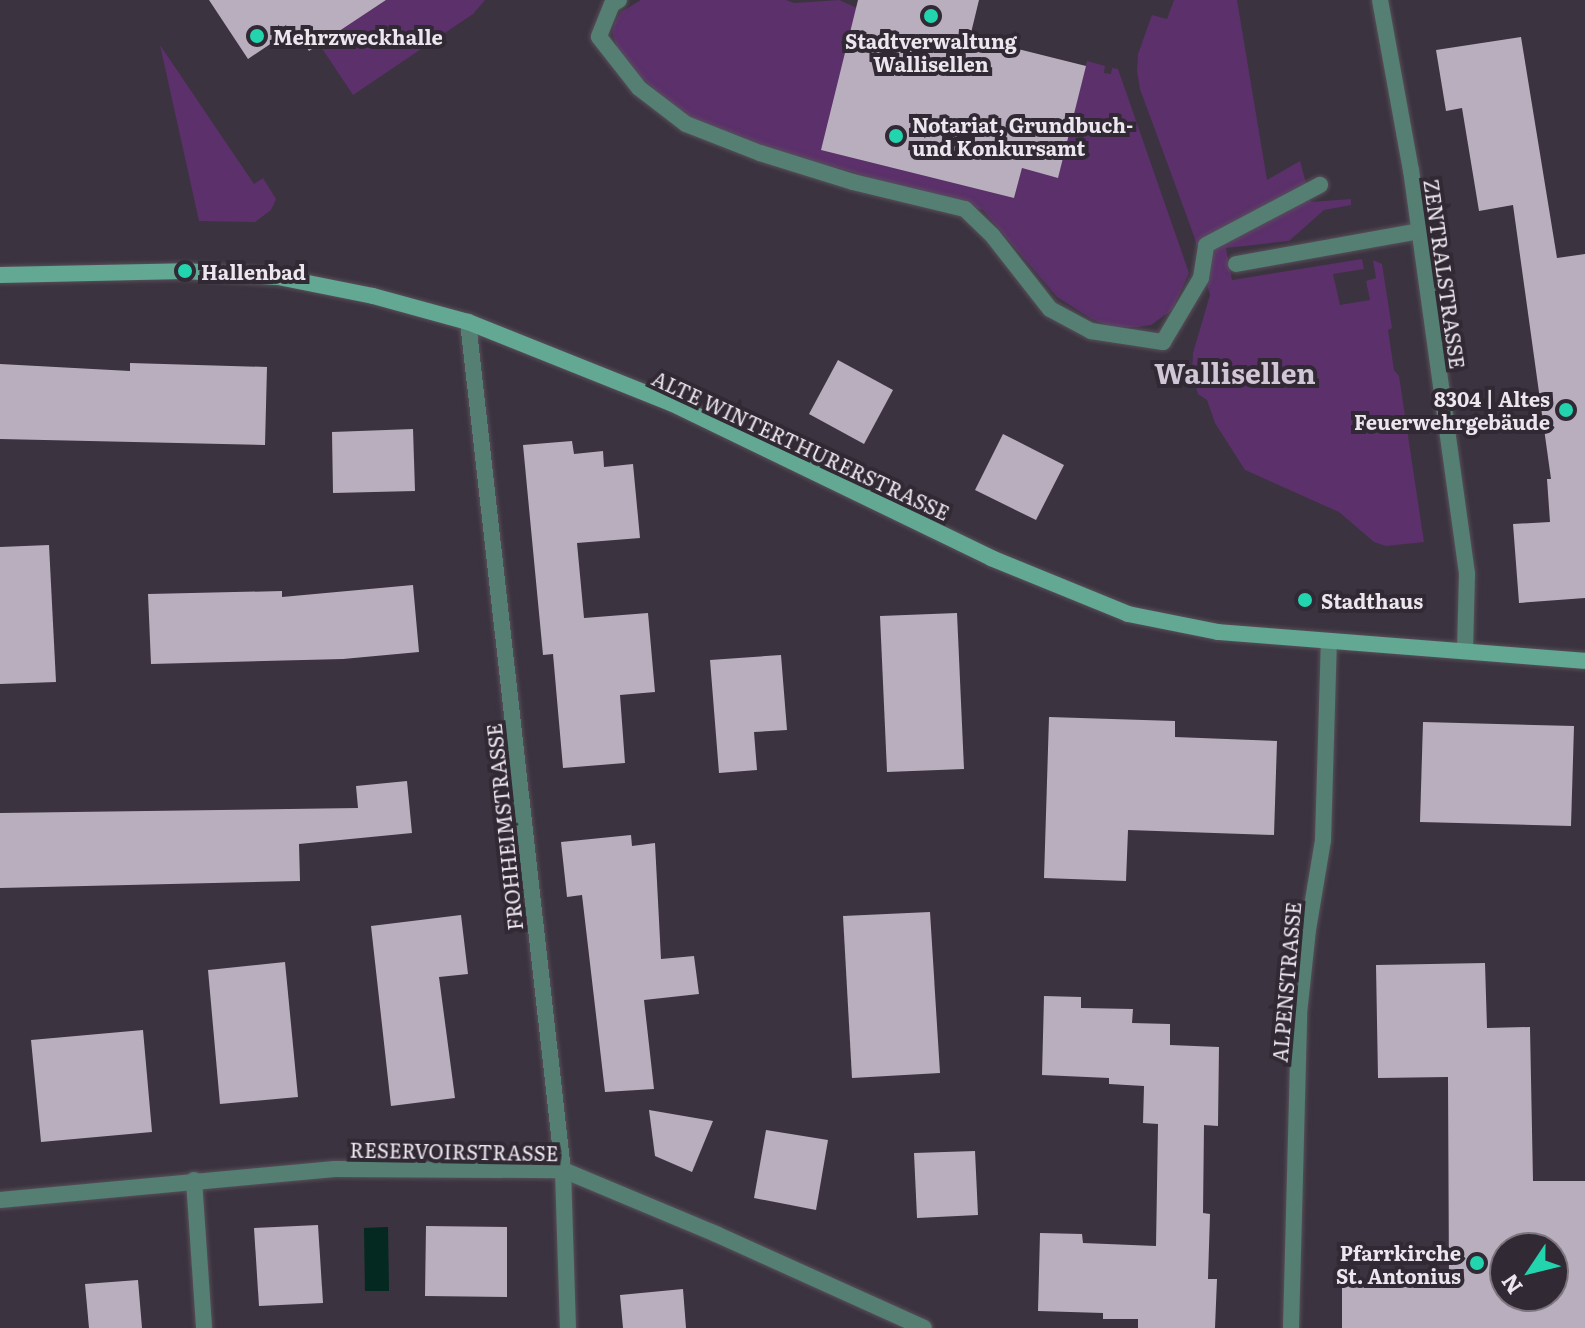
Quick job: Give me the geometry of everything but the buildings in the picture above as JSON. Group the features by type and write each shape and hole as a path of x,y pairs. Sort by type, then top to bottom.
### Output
{"main road":[{"name":"ALTE WINTERTHURERSTRASSE","path":"0,275 185,271 278,277 373,296 468,322 671,403 991,558 1128,614 1218,632 1585,661"}],"street":[{"path":"619,0 612,4 599,37 639,88 686,124 760,153 840,178 965,209 992,235 1050,309 1091,331 1163,342 1201,278 1206,245 1320,185"},
{"name":"ZENTRALSTRASSE","path":"1380,0 1419,231 1467,574 1465,650"},
{"path":"1236,264 1419,231"},
{"name":"FROHHEIMSTRASSE","path":"468,322 563,1170 568,1328"},
{"name":"ALPENSTRASSE","path":"1291,1328 1299,1014 1308,930 1323,840 1329,641"},
{"name":"RESERVOIRSTRASSE","path":"0,1200 335,1169 563,1170 924,1328"},
{"path":"194,1180 204,1328"},
{"path":"884,1310 885,1328"}],"shaded area":[{"path":"386,0 485,0 473,14 353,95 319,44"},
{"path":"641,0 786,0 794,3 839,0 857,8 822,150 1014,198 1022,168 1058,177 1087,61 1105,66 1104,73 1111,74 1112,68 1118,69 1189,273 1172,310 1151,325 1112,327 1092,319 1057,297 983,210 768,148 686,116 638,75 617,47 612,32 615,22 621,12"},
{"path":"1174,0 1237,0 1267,180 1300,161 1311,202 1351,199 1351,205 1324,210 1289,241 1226,248 1232,280 1362,259 1364,269 1333,274 1340,305 1370,300 1366,281 1376,278 1373,260 1382,264 1392,328 1388,330 1394,370 1399,376 1424,542 1386,546 1374,542 1339,512 1245,470 1215,423 1207,400 1198,394 1192,373 1193,353 1210,295 1194,236 1140,89 1137,71 1138,54 1152,15 1167,19"},
{"path":"160,45 254,184 263,178 276,199 271,210 255,222 199,221"},
{"path":"388,1227 389,1291 365,1291 364,1228"}],"place":[{"name":"Stadtverwaltung Wallisellen","path":"931,16"},
{"name":"Mehrzweckhalle","path":"257,36"},
{"name":"Notariat, Grundbuch- und Konkursamt","path":"896,136"},
{"name":"Hallenbad","path":"185,271"},
{"name":"8304 | Altes Feuerwehrgebäude","path":"1566,410"},
{"name":"Stadthaus","path":"1305,600"},
{"name":"Pfarrkirche St. Antonius","path":"1477,1263"}],"district":[{"name":"Wallisellen","path":"1235,372"}]}
